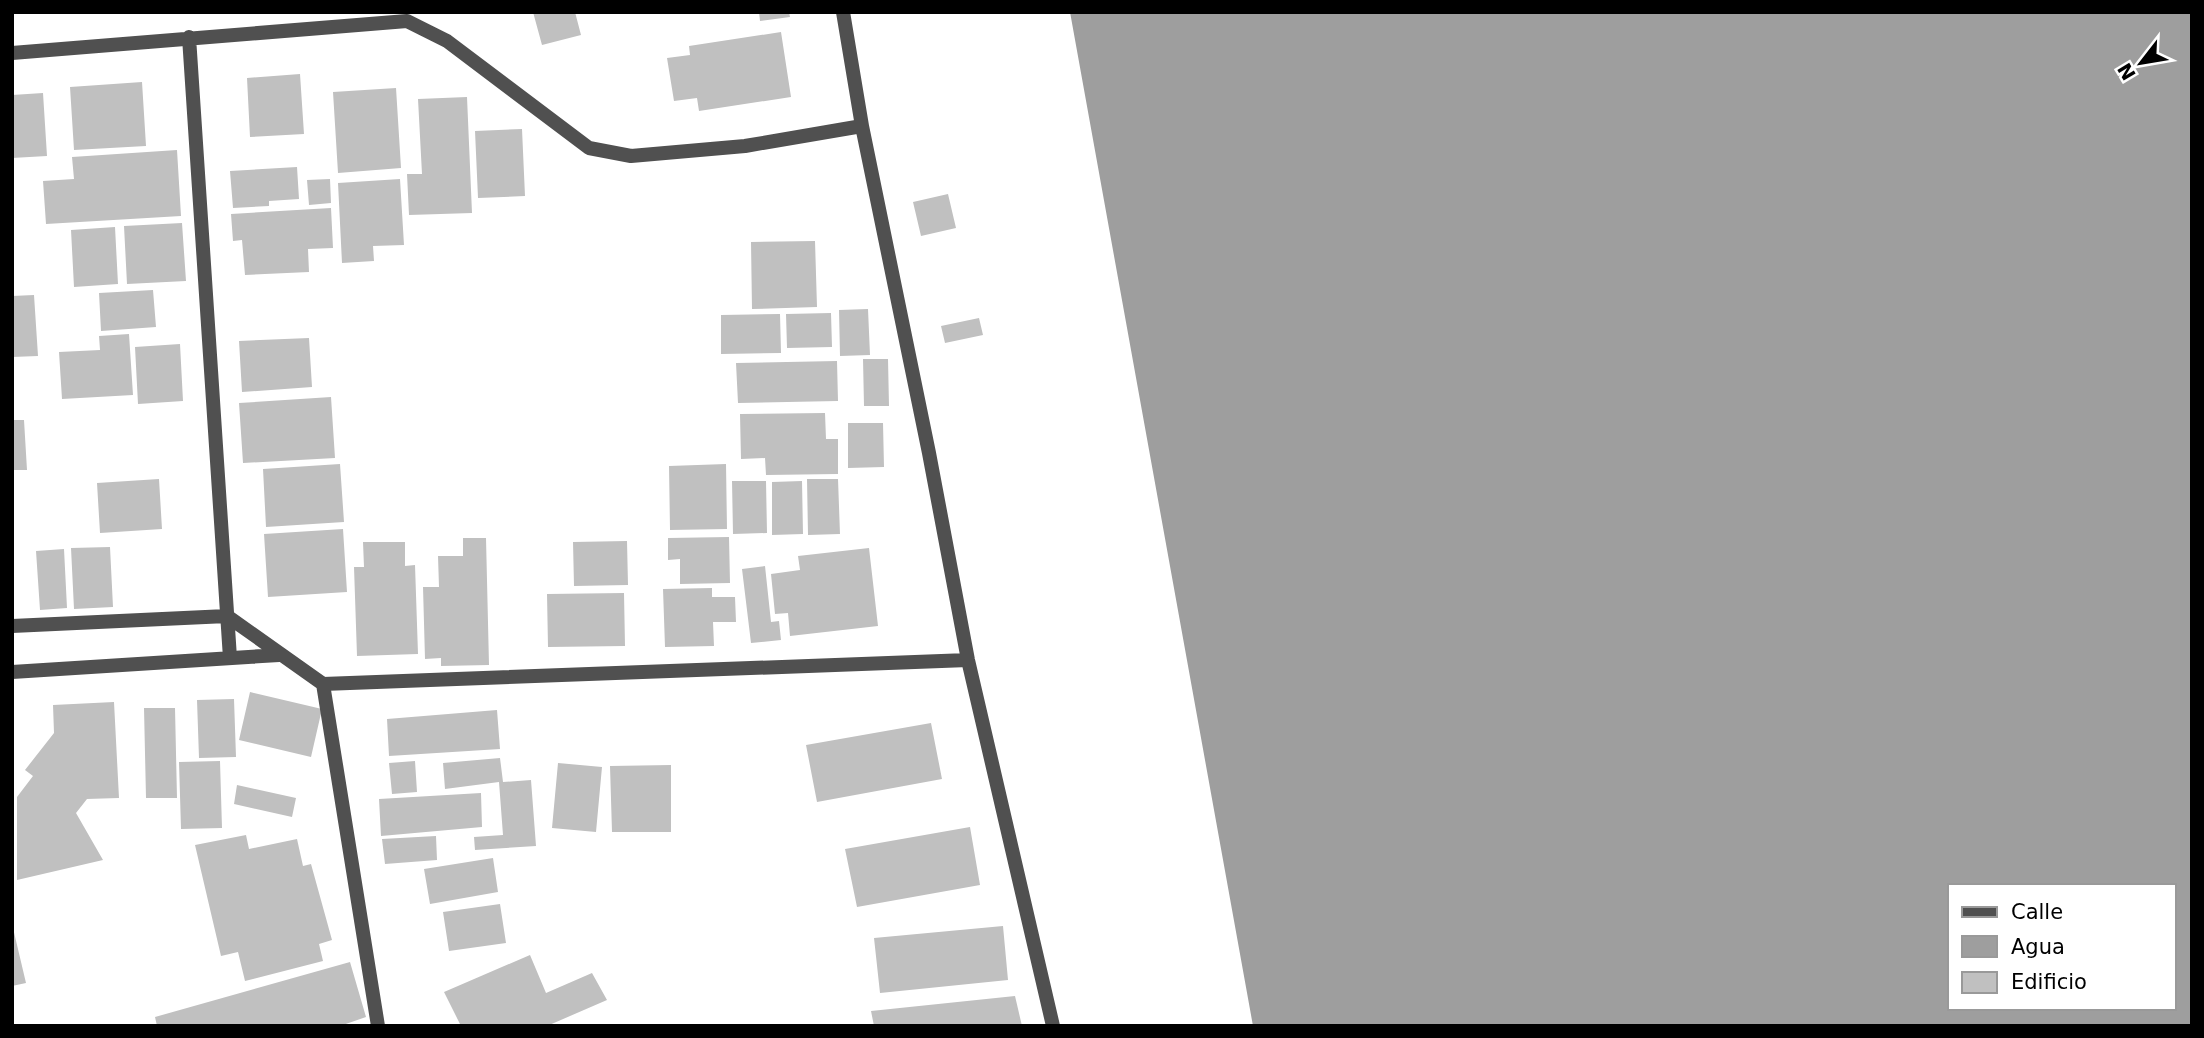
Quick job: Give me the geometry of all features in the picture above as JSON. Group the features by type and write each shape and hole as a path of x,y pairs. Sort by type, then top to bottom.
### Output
{"street":[{"path":"843,12 862,126 968,660 1053,1026"},
{"path":"12,52 407,21 447,41 589,148 631,156 746,146 862,126"},
{"path":"189,37 230,658"},
{"path":"12,626 227,616 323,684 968,660"},
{"path":"12,673 279,655"},
{"path":"323,684 378,1026"}],"water":[{"path":"1070,12 2192,12 2192,1026 1253,1026"}],"building":[{"path":"533,12 575,12 581,35 542,45"},
{"path":"759,12 789,12 790,17 760,21"},
{"path":"781,32 791,97 699,111 697,98 674,101 667,58 690,55 689,46"},
{"path":"300,74 304,134 250,137 247,78"},
{"path":"142,82 146,146 74,150 70,87"},
{"path":"396,88 401,168 338,173 333,92"},
{"path":"43,93 47,156 12,158 12,95"},
{"path":"467,97 472,213 409,215 407,174 422,174 418,99"},
{"path":"522,129 525,196 478,198 475,131"},
{"path":"177,150 181,216 46,224 43,181 74,179 72,157"},
{"path":"297,167 299,199 269,201 269,206 233,208 230,171"},
{"path":"330,179 331,203 309,205 307,180"},
{"path":"400,179 404,245 373,246 374,261 342,263 338,183"},
{"path":"948,194 956,228 921,236 913,202"},
{"path":"331,208 333,248 308,249 309,272 245,275 242,240 233,241 231,214"},
{"path":"182,223 186,281 127,284 124,226"},
{"path":"115,227 118,284 74,287 71,230"},
{"path":"815,241 817,307 752,309 751,242"},
{"path":"153,290 156,327 101,331 99,293"},
{"path":"34,295 38,356 12,357 12,296"},
{"path":"868,309 870,355 840,356 839,310"},
{"path":"831,313 832,347 787,348 786,314"},
{"path":"780,314 781,353 721,354 721,315"},
{"path":"979,318 983,335 945,343 941,326"},
{"path":"129,334 133,395 62,399 59,352 100,350 99,336"},
{"path":"309,338 312,387 242,392 239,341"},
{"path":"180,344 183,401 138,404 135,347"},
{"path":"863,359 888,359 889,406 864,406"},
{"path":"837,361 838,401 738,403 736,363"},
{"path":"331,397 335,458 243,463 239,403"},
{"path":"825,413 826,439 838,439 838,474 766,475 765,458 741,459 740,414"},
{"path":"12,420 24,420 27,470 12,470"},
{"path":"848,423 883,423 884,467 848,468"},
{"path":"340,464 344,522 266,527 263,469"},
{"path":"726,464 727,529 670,530 669,466"},
{"path":"159,479 162,529 100,533 97,483"},
{"path":"807,479 838,479 840,534 808,535"},
{"path":"732,481 766,481 767,533 733,534"},
{"path":"802,481 803,534 772,535 772,482"},
{"path":"343,529 347,592 268,597 264,534"},
{"path":"729,537 730,583 680,584 680,559 668,560 668,538"},
{"path":"463,538 486,538 489,665 441,666 441,658 425,659 423,587 439,587 438,556 463,556"},
{"path":"627,541 628,585 574,586 573,542"},
{"path":"363,542 405,542 405,566 415,565 418,654 357,656 354,567 364,567"},
{"path":"110,547 113,607 74,609 71,548"},
{"path":"869,548 878,626 790,636 788,613 775,614 771,574 800,570 798,556"},
{"path":"64,549 67,608 40,610 36,551"},
{"path":"765,566 771,622 779,621 781,640 751,643 742,569"},
{"path":"712,588 712,597 735,597 736,622 713,622 714,646 665,647 663,589"},
{"path":"624,593 625,646 548,647 547,594"},
{"path":"250,692 322,709 311,757 239,740"},
{"path":"234,699 236,757 199,758 197,700"},
{"path":"114,702 119,798 87,799 76,813 103,860 17,880 17,797 33,776 25,770 54,733 53,705"},
{"path":"144,708 175,708 177,798 146,798"},
{"path":"497,710 500,749 389,756 387,719"},
{"path":"931,723 942,779 817,802 806,745"},
{"path":"500,758 503,782 531,780 536,846 475,850 474,837 503,835 499,782 445,789 443,763"},
{"path":"220,761 222,828 181,829 179,762"},
{"path":"415,761 417,792 392,794 389,763"},
{"path":"558,763 602,767 596,832 552,828"},
{"path":"671,765 671,832 612,832 610,766"},
{"path":"237,785 296,798 292,817 234,804"},
{"path":"481,793 482,827 381,836 379,799"},
{"path":"970,827 980,885 857,907 845,849"},
{"path":"246,835 249,849 297,839 303,866 311,864 332,940 319,944 323,961 245,981 238,952 221,956 195,845"},
{"path":"436,836 437,860 385,864 382,839"},
{"path":"493,858 498,892 430,904 424,869"},
{"path":"500,904 506,943 449,951 443,912"},
{"path":"1003,926 1008,980 880,993 874,938"},
{"path":"12,929 26,983 12,986"},
{"path":"530,955 546,993 592,973 607,1000 547,1026 461,1026 444,992"},
{"path":"350,962 366,1017 340,1026 157,1026 155,1017"},
{"path":"1015,996 1022,1026 874,1026 871,1011"}]}
